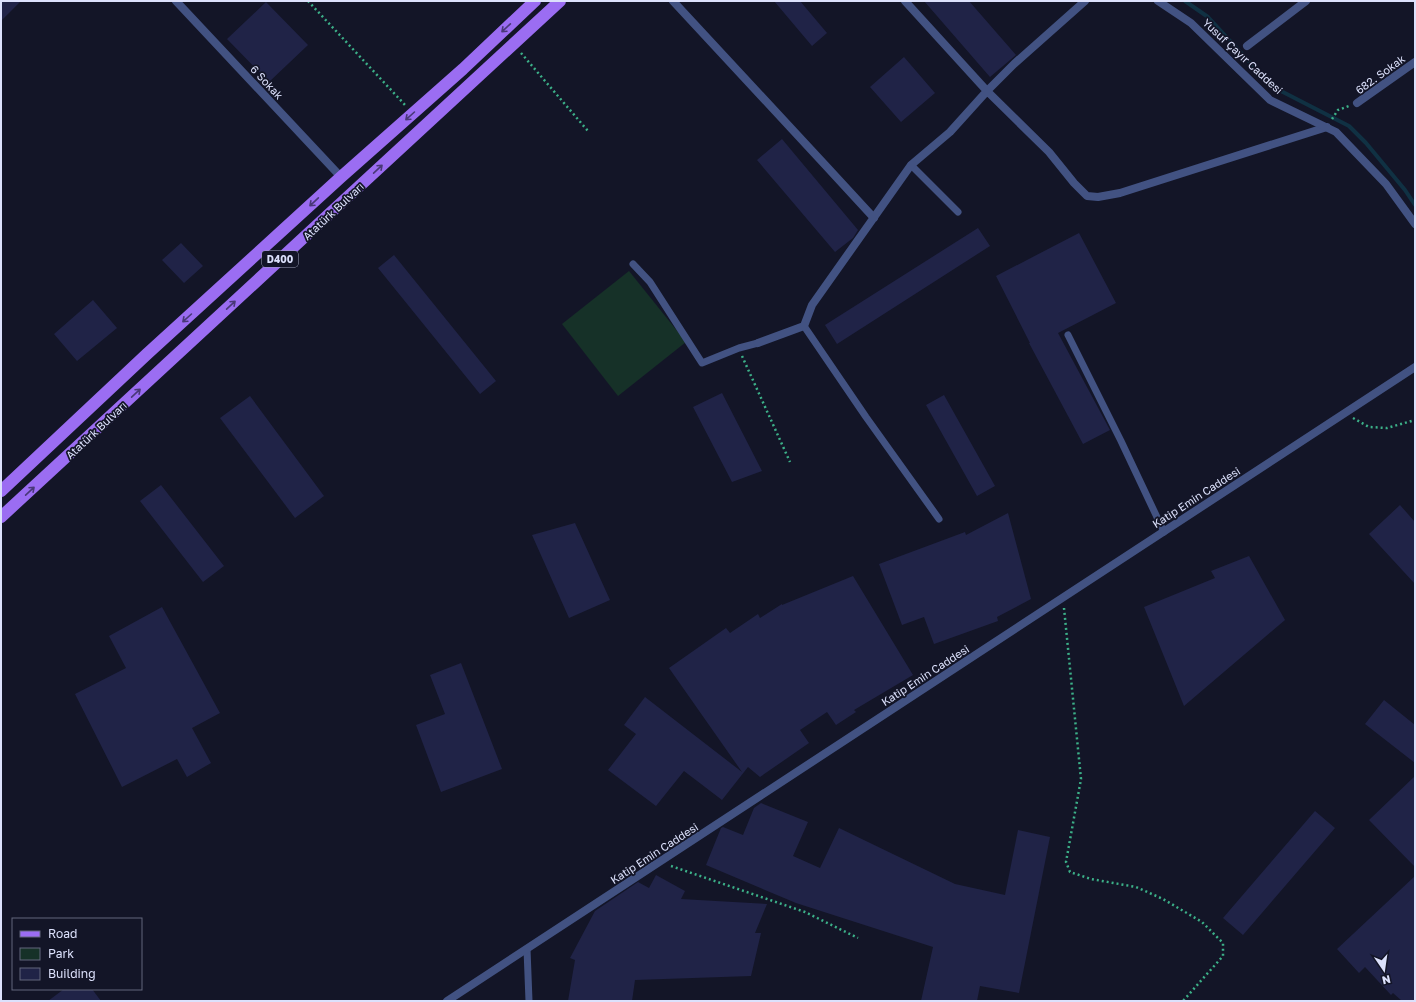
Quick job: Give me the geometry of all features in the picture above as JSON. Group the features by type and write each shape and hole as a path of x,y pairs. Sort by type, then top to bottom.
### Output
{"main road":[{"name":"Atatürk Bulvarı","path":"1,491 147,354 535,1"},
{"name":"Atatürk Bulvarı","path":"1,517 560,1"}],"street":[{"name":"6 Sokak","path":"176,1 341,177"},
{"path":"905,1 987,91 1050,152 1074,183 1088,196 1098,197 1120,193 1329,125"},
{"path":"758,343 804,326 812,305 911,165 950,132 1014,64 1085,1"},
{"name":"Yusuf Çayır Caddesi","path":"1158,1 1191,23 1270,100 1329,125 1386,184 1415,224"},
{"path":"1246,46 1306,1"},
{"path":"679,3 874,218"},
{"name":"682. Sokak","path":"1357,103 1415,62"},
{"name":"Katip Emin Caddesi","path":"447,1001 1415,367"}],"lane":[{"path":"911,165 958,212"},
{"path":"633,264 650,282 702,363 739,348 758,343"},
{"path":"804,326 866,417 939,519"},
{"path":"1068,335 1164,532"},
{"path":"527,949 529,1001"}],"path":[{"path":"308,1 413,113"},
{"path":"513,44 588,132"},
{"path":"1329,125 1337,112"},
{"path":"739,348 790,462"},
{"path":"1344,413 1369,427 1387,428 1415,420"},
{"path":"1063,598 1081,779 1066,862 1070,872 1091,879 1136,886 1164,899 1202,922 1223,943 1223,956 1183,1001"},
{"path":"660,862 805,912 858,938"}],"green space":[{"path":"629,271 686,342 618,396 562,324"}],"building":[{"path":"1,1 21,1 1,21"},
{"path":"774,1 800,1 827,33 812,46"},
{"path":"924,1 969,1 1016,55 990,77"},
{"path":"266,2 308,45 269,82 227,39"},
{"path":"904,57 935,93 901,122 870,87"},
{"path":"782,139 858,230 853,238 835,252 757,160"},
{"path":"978,228 990,246 837,344 825,325"},
{"path":"1079,233 1116,303 1058,333 1110,430 1083,444 1029,343 996,276"},
{"path":"181,243 203,266 184,283 162,260"},
{"path":"394,255 496,381 480,394 378,268"},
{"path":"93,300 117,328 77,361 54,334"},
{"path":"722,393 762,471 732,482 693,407"},
{"path":"944,395 995,486 977,496 926,405"},
{"path":"250,396 324,496 295,518 220,418"},
{"path":"161,485 224,566 203,582 140,501"},
{"path":"1400,505 1415,522 1415,584 1369,534"},
{"path":"1008,513 1031,599 997,617 998,621 934,644 924,617 902,625 879,564 965,532 966,535"},
{"path":"575,523 610,600 569,618 532,535"},
{"path":"1249,556 1285,620 1184,706 1144,607 1215,578 1211,571"},
{"path":"853,576 913,675 854,710 856,712 836,725 827,712 800,730 809,743 760,777 748,767 722,800 684,771 656,806 608,770 636,734 624,725 645,697 742,772 669,668 726,628 730,633 758,614 760,618 782,604"},
{"path":"162,607 220,713 192,728 211,763 187,777 177,759 122,787 75,694 126,668 109,636"},
{"path":"461,663 502,769 441,792 416,725 445,714 430,675"},
{"path":"1384,700 1415,725 1415,763 1365,724"},
{"path":"1415,776 1415,867 1369,820"},
{"path":"761,803 808,822 793,856 820,868 839,828 955,884 1005,895 1018,830 1050,837 1019,993 980,986 977,1001 921,1001 933,947 796,903 706,865 721,828 723,827 743,835 754,808"},
{"path":"1315,811 1335,828 1243,935 1223,918"},
{"path":"656,875 685,891 681,899 767,904 755,933 761,933 751,976 635,980 632,1001 568,1001 575,960 570,958 595,911 638,882 649,888"},
{"path":"1415,876 1415,1001 1402,1001 1393,993 1391,995 1365,967 1359,973 1337,949"},
{"path":"63,990 93,990 101,1001 48,1001"}],"waterway":[{"path":"1185,1 1208,17 1257,70 1279,90 1349,126 1366,143 1405,190 1415,205"}]}
